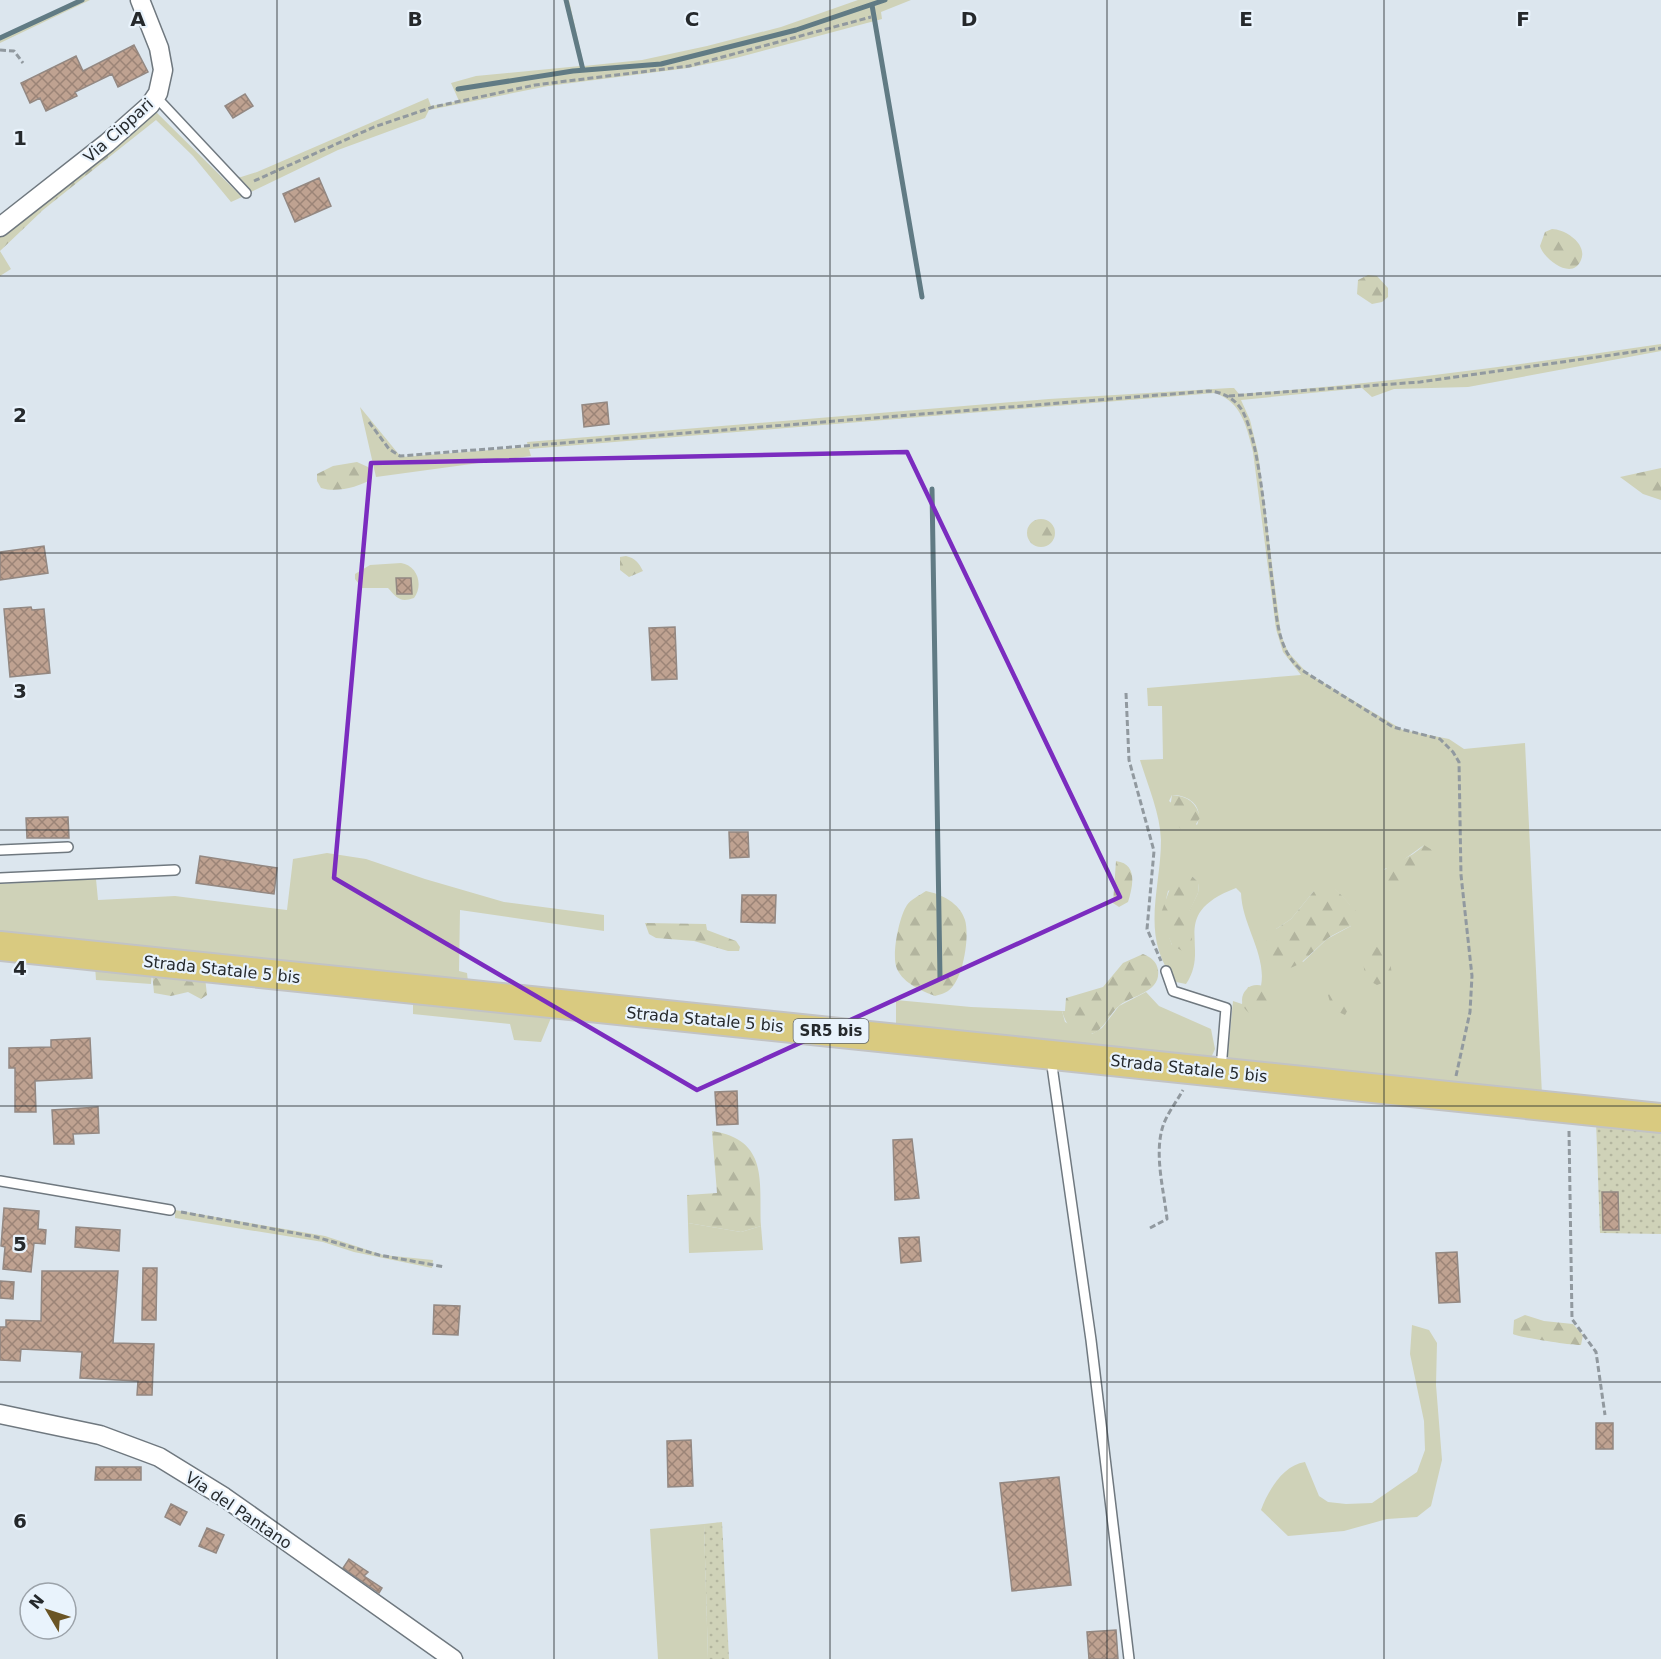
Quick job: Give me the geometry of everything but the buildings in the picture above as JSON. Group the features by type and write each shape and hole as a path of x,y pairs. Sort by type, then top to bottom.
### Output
{"main road":[{"name":"Strada Statale 5 bis","path":"0,946 1661,1118"}],"street":[{"name":"Via Cippari","path":"0,227 107,143 156,97 164,70 159,48 140,0"},
{"name":"Via del Pantano","path":"0,1414 100,1435 159,1457 225,1497 453,1659"}],"lane":[{"path":"156,97 244,190"},
{"path":"0,850 68,847"},
{"path":"0,878 175,870"},
{"path":"1166,971 1173,990 1226,1008 1221,1072"},
{"path":"1050,1054 1091,1340 1129,1659"},
{"path":"0,1181 170,1210"}],"path":[{"path":"244,190 374,127 433,107 535,85 689,66 872,17"},
{"path":"0,50 14,51 23,63"},
{"path":"369,422 388,449 400,456 1209,391 1228,396 1420,382 1661,348"},
{"path":"1228,396 1242,411 1252,442 1278,627 1286,652 1300,669 1387,724 1440,739 1459,762 1461,875 1472,976 1470,1012 1454,1096"},
{"path":"1126,693 1129,760 1154,851 1147,929 1166,971"},
{"path":"1150,1228 1167,1219 1160,1156 1161,1136 1170,1110 1186,1085 1188,1068"},
{"path":"1569,1108 1572,1318 1596,1352 1605,1415"},
{"path":"170,1210 316,1237 379,1255 445,1267"}],"highlighted area":[{"path":"907,452 1120,897 697,1090 334,878 371,463"}],"green space":[{"path":"78,0 90,0 0,43 0,38"},
{"path":"566,0 569,0 584,66 642,60 707,46 781,27 858,0 911,0 881,12 882,19 736,58 688,68 548,86 429,110 425,118 338,150 249,193 231,176 241,177 257,172 428,98 431,106 459,101 451,83 476,76 580,66"},
{"path":"151,107 242,197 231,202 193,156 156,120 108,158 108,148"},
{"path":"108,148 108,158 43,210 0,251 0,229"},
{"path":"1552,229 1574,238 1581,248 1581,260 1572,269 1553,262 1540,246 1545,232"},
{"path":"0,251 11,269 0,276"},
{"path":"1368,275 1377,276 1388,288 1388,297 1382,302 1372,304 1357,294 1358,280"},
{"path":"1661,344 1661,351 1468,387 1394,389 1372,397 1362,388 1241,400 1250,420 1258,453 1281,635 1288,652 1307,673 1403,730 1449,739 1464,749 1525,743 1542,1095 1227,1065 1233,1001 1242,1004 1248,987 1261,986 1262,974 1258,951 1245,917 1241,893 1236,888 1215,898 1202,909 1196,920 1193,970 1186,984 1176,982 1165,965 1158,948 1155,930 1160,830 1140,760 1163,759 1162,706 1148,706 1147,688 1301,675 1283,652 1276,629 1253,452 1242,417 1224,397 1215,393 529,449 531,456 376,477 360,407 401,457 528,447 527,442 1049,399 1230,388 1234,388 1239,394 1292,390 1450,373","holes":["1172,795 1184,797 1194,803 1199,813 1197,825 1169,801","1424,845 1390,891 1384,869 1395,866","1193,877 1199,884 1198,893 1172,945 1166,918 1168,891","1335,889 1350,905 1351,926 1327,939 1303,962 1276,929 1291,919 1314,891"]},
{"path":"357,462 368,467 372,473 372,479 347,488 334,490 321,488 317,481 317,474 333,466"},
{"path":"1661,468 1661,500 1643,494 1620,477"},
{"path":"1041,519 1051,523 1055,533 1051,543 1041,547 1031,543 1027,533 1031,523"},
{"path":"626,556 636,561 643,571 629,577 620,570 620,557"},
{"path":"401,563 411,567 417,576 418,587 414,598 399,599 388,588 362,588 355,579 355,574 370,565"},
{"path":"1172,795 1187,799 1197,808 1200,818 1192,830 1181,829 1169,816"},
{"path":"1424,845 1432,850 1434,859 1403,890 1390,891 1375,878 1380,873"},
{"path":"327,853 366,859 504,902 604,915 604,931 460,910 459,971 467,973 468,982 0,933 0,884 96,879 98,900 175,896 287,910 293,859"},
{"path":"1116,861 1128,866 1132,877 1128,902 1119,907 1113,903"},
{"path":"1186,876 1193,877 1199,883 1198,893 1185,921 1192,938 1190,948 1184,952 1172,945 1160,916 1173,880"},
{"path":"1330,883 1356,911 1356,922 1331,937 1305,960 1289,968 1272,965 1262,957 1264,944 1276,929 1291,919 1314,891 1323,884"},
{"path":"926,891 944,897 959,909 965,920 967,937 958,978 948,991 935,996 909,983 900,974 895,963 897,937 904,911 910,901"},
{"path":"645,923 706,924 707,930 736,941 740,947 739,951 728,951 694,941 656,938 649,934"},
{"path":"1369,947 1377,947 1389,956 1392,974 1387,981 1377,985 1368,978 1364,969"},
{"path":"1143,954 1153,960 1158,970 1158,977 1151,988 1120,1005 1098,1031 1092,1034 1078,1032 1069,1026 1062,1011 1065,1011 1066,998 1103,987 1123,963"},
{"path":"95,966 152,972 151,984 96,980"},
{"path":"152,972 205,977 207,995 201,999 188,992 171,996 154,993"},
{"path":"1257,985 1268,989 1272,1000 1268,1011 1257,1015 1246,1011 1242,1000 1246,989"},
{"path":"1146,992 1159,1006 1211,1029 1215,1049 1210,1060 896,1029 896,1000 971,1007 1062,1011 1065,1022 1092,1034 1102,1028 1119,1006"},
{"path":"1333,992 1345,995 1352,1002 1345,1015 1332,1009 1328,995"},
{"path":"413,999 553,1013 541,1042 514,1040 510,1024 413,1014"},
{"path":"1596,1121 1661,1129 1661,1234 1600,1233"},
{"path":"712,1131 730,1136 743,1143 752,1153 760,1179 761,1226 741,1232 688,1223 687,1195 717,1193"},
{"path":"175,1210 325,1236 383,1255 433,1260 432,1268 354,1252 323,1242 175,1218"},
{"path":"688,1223 741,1232 761,1226 763,1250 689,1253"},
{"path":"1525,1315 1544,1321 1573,1324 1583,1335 1581,1345 1513,1334 1514,1320"},
{"path":"1412,1325 1429,1330 1437,1343 1436,1385 1442,1460 1431,1506 1417,1517 1387,1519 1344,1531 1288,1536 1261,1510 1277,1480 1297,1464 1305,1462 1319,1496 1328,1502 1346,1504 1372,1503 1417,1472 1425,1450 1424,1421 1410,1354"},
{"path":"722,1522 729,1659 708,1659 704,1524"},
{"path":"704,1524 708,1659 658,1659 650,1529"}],"waterway":[{"path":"0,38 82,0"},
{"path":"566,0 583,70"},
{"path":"458,89 573,71 661,64 796,30 885,0"},
{"path":"872,5 922,297"},
{"path":"932,489 940,978"}]}
